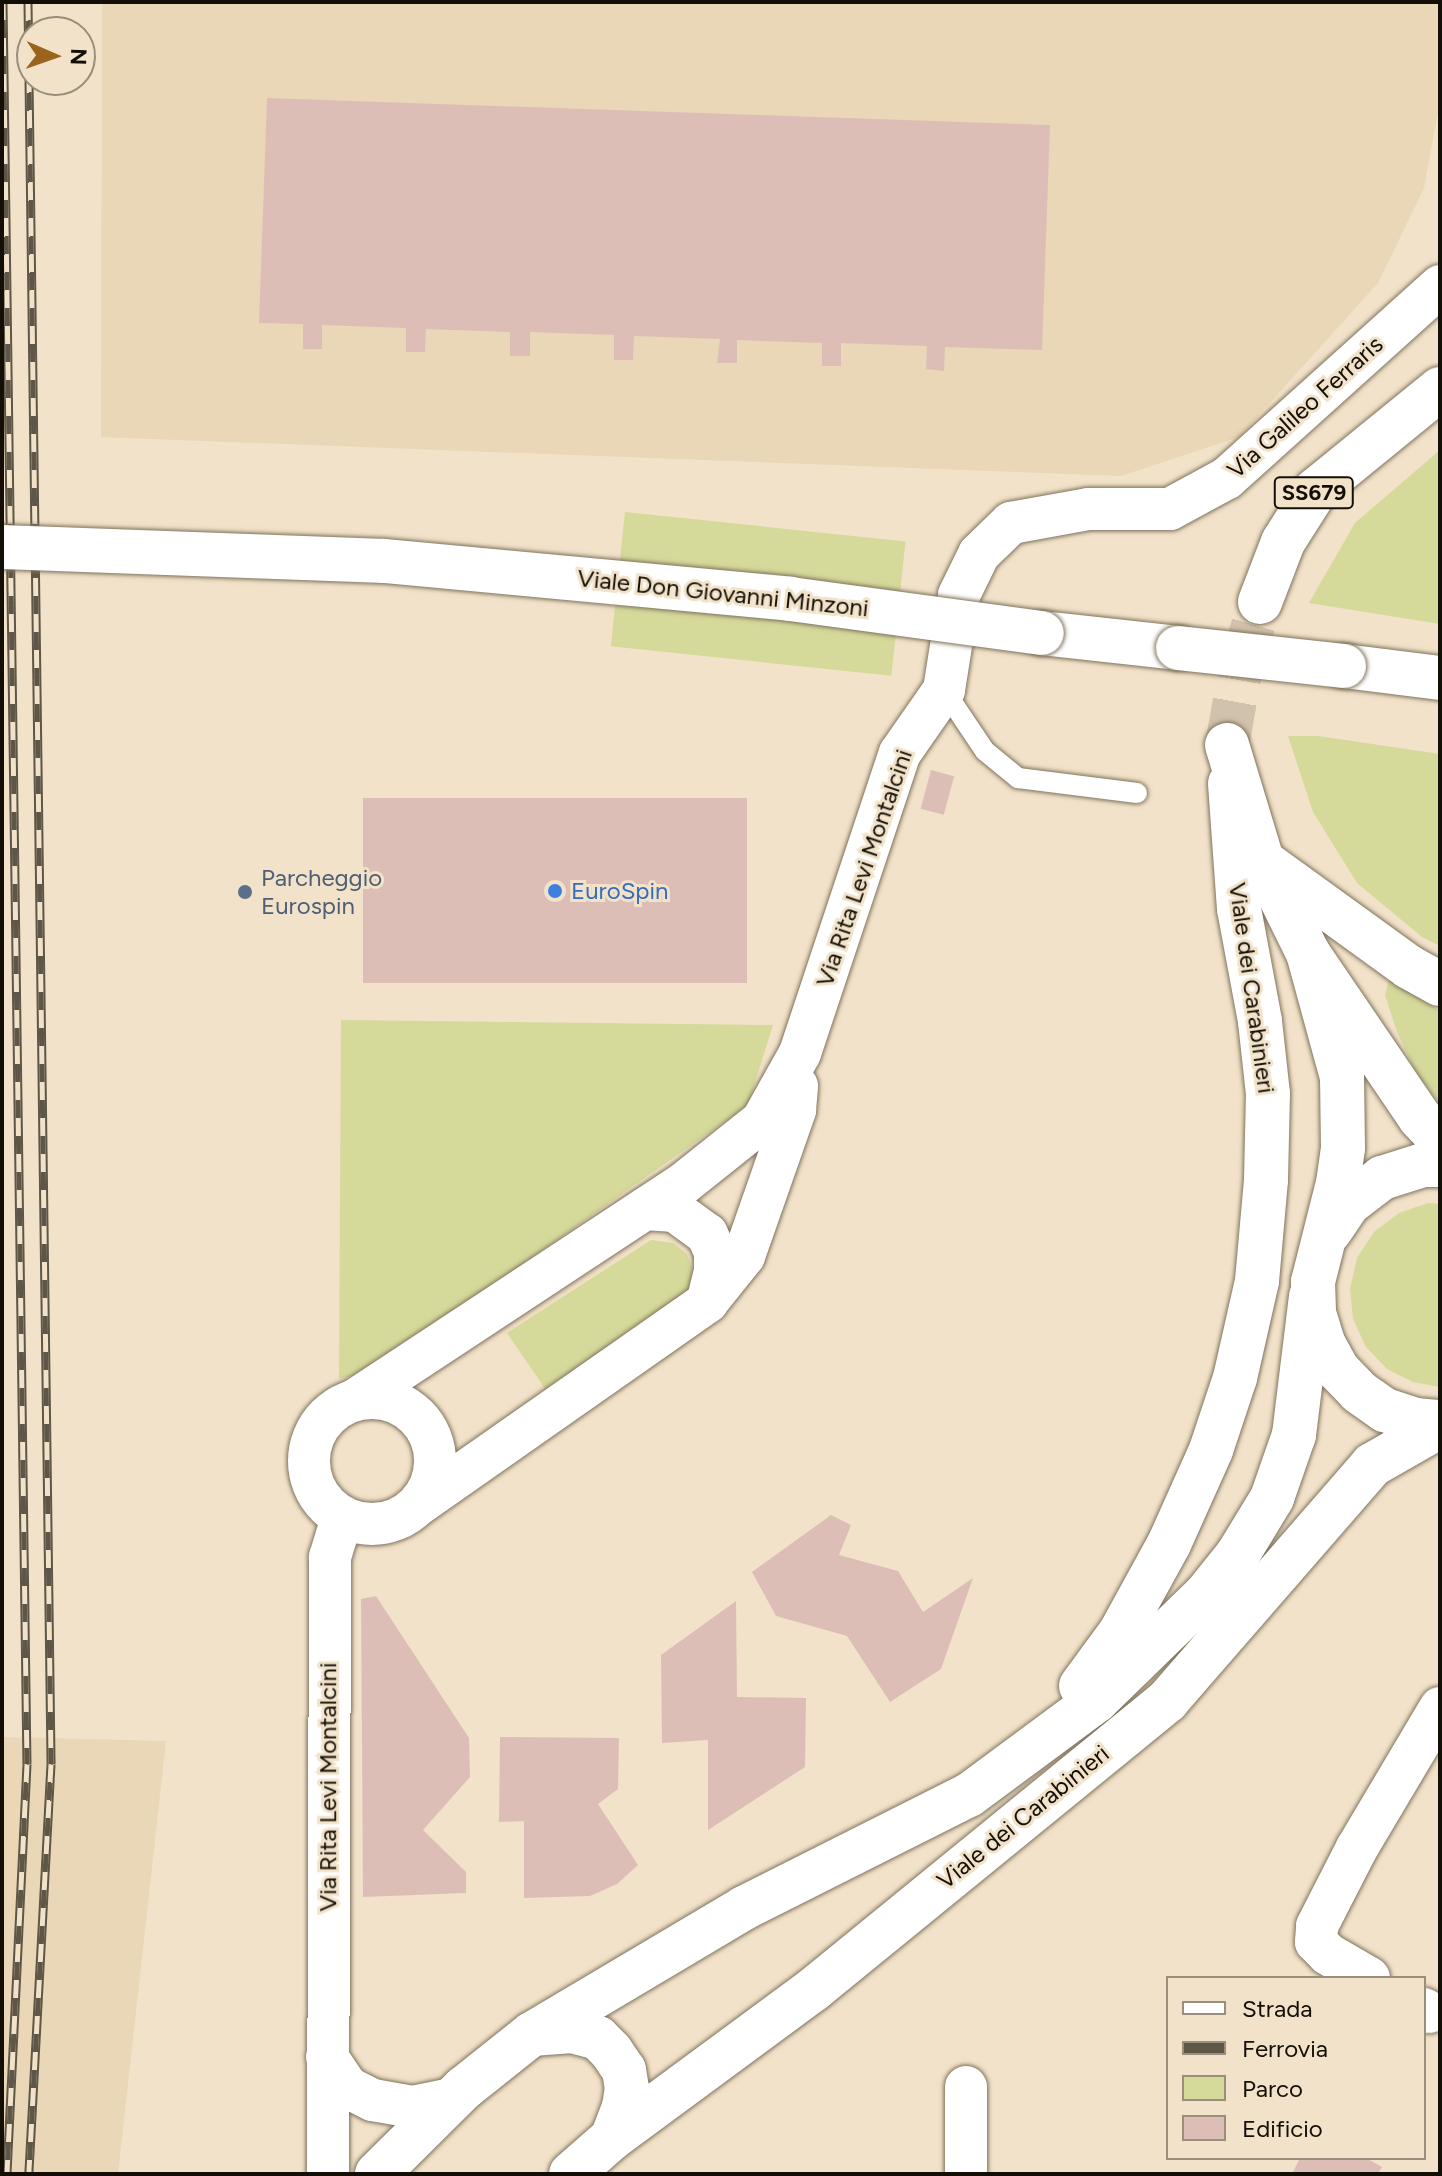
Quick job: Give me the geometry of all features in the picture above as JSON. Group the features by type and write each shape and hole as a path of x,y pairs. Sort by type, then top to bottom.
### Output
{"main road":[{"name":"SS679","path":"1260,602 1283,542 1316,490 1430,405"},
{"name":"Viale Don Giovanni Minzoni","path":"2,547 384,561 790,599 1042,633 1440,678"},
{"name":"Viale dei Carabinieri","path":"991,1778 1084,1682 1120,1633 1169,1544 1199,1477 1235,1378 1257,1281 1266,1180 1268,1094 1260,1021 1239,909 1227,745 1262,860"},
{"path":"1262,860 1308,953 1420,1118 1440,1139"},
{"path":"1262,860 1409,967 1440,984"},
{"path":"1308,953 1342,1077 1343,1148 1313,1282 1314,1313 1323,1343 1338,1370 1359,1392 1385,1410 1440,1424"},
{"path":"1324,1240 1348,1204 1382,1178 1423,1165 1440,1165"},
{"name":"Viale dei Carabinieri","path":"377,2174 452,2099 532,2034 744,1908 969,1795 1096,1701 1206,1594 1238,1554 1272,1498 1294,1435 1313,1282"},
{"name":"Viale dei Carabinieri","path":"571,2174 612,2138 814,1989 1167,1701 1372,1465 1440,1424"},
{"path":"532,2034 572,2031 598,2038 611,2051 624,2070 627,2088 624,2107 612,2138"}],"street":[{"name":"Via Galileo Ferraris","path":"944,690 959,595 979,554 1011,523 1088,509 1170,509 1227,478 1440,286"},
{"name":"Via Rita Levi Montalcini","path":"800,1053 795,1110 744,1256 707,1302 402,1517 383,1524 362,1524 342,1518 316,1491 308,1455 313,1437 323,1420 337,1407 355,1400 683,1184 762,1121 800,1053 900,753 944,690"},
{"path":"645,1209 675,1211 707,1234 715,1252 715,1271 707,1302"},
{"path":"355,1400 375,1398 395,1402 413,1412 426,1428 434,1447 435,1467 430,1487 419,1504"},
{"name":"Via Rita Levi Montalcini","path":"328,2174 330,1557 342,1518"},
{"path":"1366,1976 1328,1954 1316,1942 1317,1926 1357,1848 1440,1708"},
{"path":"327,2057 347,2087 373,2100 412,2107 452,2099"},
{"path":"966,2087 966,2174"}],"lane":[{"path":"944,690 985,751 1018,778 1137,793"}],"shaded area":[{"path":"102,2 1440,2 1440,101 1424,188 1378,283 1239,437 1121,476 101,437"},
{"path":"2,1737 166,1741 118,2174 2,2174"}],"green space":[{"path":"1440,450 1440,624 1309,603 1355,523"},
{"path":"625,512 905,541 891,676 611,646"},
{"path":"1288,736 1318,736 1440,754 1440,946 1422,937 1357,883 1313,812"},
{"path":"1389,979 1440,1011 1440,1103 1416,1073 1397,1032 1385,995"},
{"path":"341,1020 773,1025 748,1105 371,1371 339,1379"},
{"path":"1428,1203 1440,1204 1440,1387 1413,1382 1387,1369 1366,1347 1353,1319 1350,1289 1357,1258 1374,1232 1399,1213"},
{"path":"651,1240 673,1243 687,1254 694,1274 691,1294 546,1390 507,1333"}],"building":[{"path":"267,98 1050,125 1042,350 945,347 944,371 926,369 927,346 841,343 841,366 822,366 822,343 737,340 737,363 717,363 720,339 634,336 633,360 614,360 614,335 530,332 530,356 510,356 510,332 426,329 425,352 406,352 406,328 322,325 322,349 303,349 303,324 259,323"},
{"path":"931,770 954,776 944,815 921,809"},
{"name":"EuroSpin","path":"363,798 747,798 747,983 363,983"},
{"path":"831,1515 851,1525 839,1555 898,1571 923,1612 973,1578 941,1669 890,1702 847,1636 776,1616 752,1572"},
{"path":"376,1596 469,1738 470,1777 423,1830 466,1872 466,1893 363,1897 361,1599"},
{"path":"736,1601 737,1697 806,1698 805,1767 708,1830 708,1740 662,1743 661,1655"},
{"path":"500,1737 619,1738 618,1789 598,1804 638,1865 617,1884 590,1896 524,1898 524,1821 499,1822"},
{"path":"1299,2160 1370,2160 1382,2167 1378,2174 1292,2174"}],"tunnel":[{"path":"1227,745 1241,667 1260,602"}],"railway":[{"path":"3,2 27,1764 7,2174"},
{"path":"28,2 51,1764 29,2174"}],"place":[{"name":"EuroSpin","path":"555,891"},
{"name":"Parcheggio Eurospin","path":"245,892"}]}
